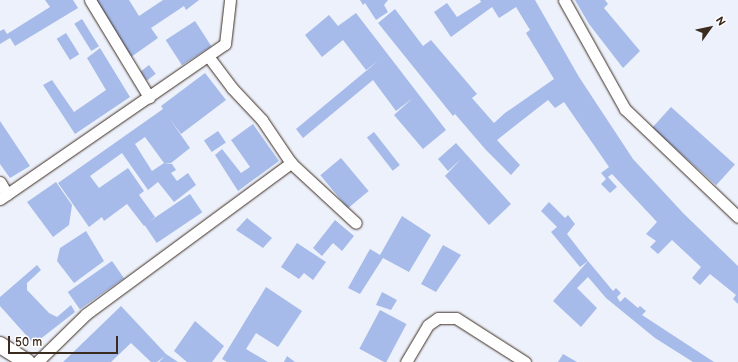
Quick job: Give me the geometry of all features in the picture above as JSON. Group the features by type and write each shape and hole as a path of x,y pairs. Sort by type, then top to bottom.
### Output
{"street":[{"path":"90,0 149,97"},
{"path":"0,182 4,196 225,44 230,0"},
{"path":"564,0 625,109 738,218"},
{"path":"208,56 232,88 262,120 291,163 356,223"},
{"path":"37,362 86,314 291,163"},
{"path":"406,362 428,325 438,318 456,318 525,362"},
{"path":"0,345 27,362"}],"building":[{"path":"45,0 73,0 78,8 15,46 10,38 0,44 0,31 4,29 7,34 50,7"},
{"path":"93,0 129,0 139,16 163,0 199,0 186,10 184,6 151,28 158,38 131,57"},
{"path":"360,0 388,0 384,5 388,12 376,20 365,3 363,5"},
{"path":"480,0 535,0 579,77 633,159 684,214 738,266 738,304 733,299 736,295 710,274 700,285 692,278 701,267 672,240 658,254 650,247 656,241 646,234 657,222 612,174 608,177 617,187 610,193 601,184 606,179 601,173 609,167 564,102 555,108 548,100 497,140 520,165 511,175 486,150 455,114 453,116 378,23 395,9 423,46 431,40 477,94 472,98 494,123 505,113 554,79 526,33 530,30 516,7 499,18 492,7 451,37 434,12 447,3 457,17 481,2"},
{"path":"575,0 605,0 608,4 604,8 640,51 623,68 589,24"},
{"path":"356,13 446,130 423,149 394,115 413,98 396,111 373,80 303,138 296,129 378,61 366,70 343,40 322,57 305,35 329,15 338,26"},
{"path":"82,19 99,46 91,51 74,24"},
{"path":"195,21 211,46 182,65 166,40"},
{"path":"66,33 79,54 70,60 57,39"},
{"path":"100,48 130,97 75,134 43,85 52,80 74,112 106,90 87,58"},
{"path":"149,65 156,74 147,80 140,72"},
{"path":"205,73 226,100 181,134 169,118 190,148 171,163 164,163 172,164 176,170 171,173 177,181 188,173 196,185 174,202 158,182 148,190 122,153 90,176 99,188 128,168 144,191 139,195 155,217 144,226 127,204 104,221 102,217 89,227 58,183 163,109 161,106","holes":["145,137 164,163 152,171 135,144"]},
{"path":"671,107 735,165 716,185 652,128"},
{"path":"0,121 30,166 10,178 0,164"},
{"path":"253,124 279,161 238,191 215,155 222,149 241,173 250,167 231,140"},
{"path":"218,131 226,143 212,152 204,141"},
{"path":"374,132 400,165 393,171 367,138"},
{"path":"456,143 511,204 489,225 445,176 461,159 448,171 438,159"},
{"path":"341,158 369,191 348,208 320,175"},
{"path":"56,182 72,205 69,225 53,237 27,202"},
{"path":"190,194 202,212 157,243 144,225"},
{"path":"549,202 565,218 568,215 575,224 567,234 588,261 580,267 551,232 557,227 541,211"},
{"path":"402,216 431,235 409,272 383,258 360,294 348,288 370,249 380,255"},
{"path":"247,218 272,238 263,248 236,230"},
{"path":"335,220 354,236 342,251 333,243 322,256 313,248"},
{"path":"86,231 104,261 74,283 57,261 60,248"},
{"path":"297,243 326,262 313,280 304,273 299,279 281,267"},
{"path":"443,245 461,255 436,292 421,284"},
{"path":"112,261 124,278 80,309 68,292"},
{"path":"588,261 613,291 616,288 621,293 617,297 620,302 625,297 638,308 640,306 646,311 642,315 714,362 693,362 655,338 606,298 588,277 577,288 597,308 581,327 553,301"},
{"path":"37,265 41,270 27,283 27,290 49,313 57,317 71,305 75,312 34,344 0,306 0,297"},
{"path":"266,287 302,311 278,347 256,333 246,349 268,362 227,362 222,359"},
{"path":"382,292 397,300 391,310 376,305"},
{"path":"121,306 166,354 178,362 159,362 165,356 157,362 151,362 131,343 111,362 63,362"},
{"path":"380,310 406,324 386,362 359,349"},
{"path":"195,321 224,346 212,362 187,362 174,351"},
{"path":"563,354 577,362 558,362"},
{"path":"287,356 295,362 284,362"}]}
